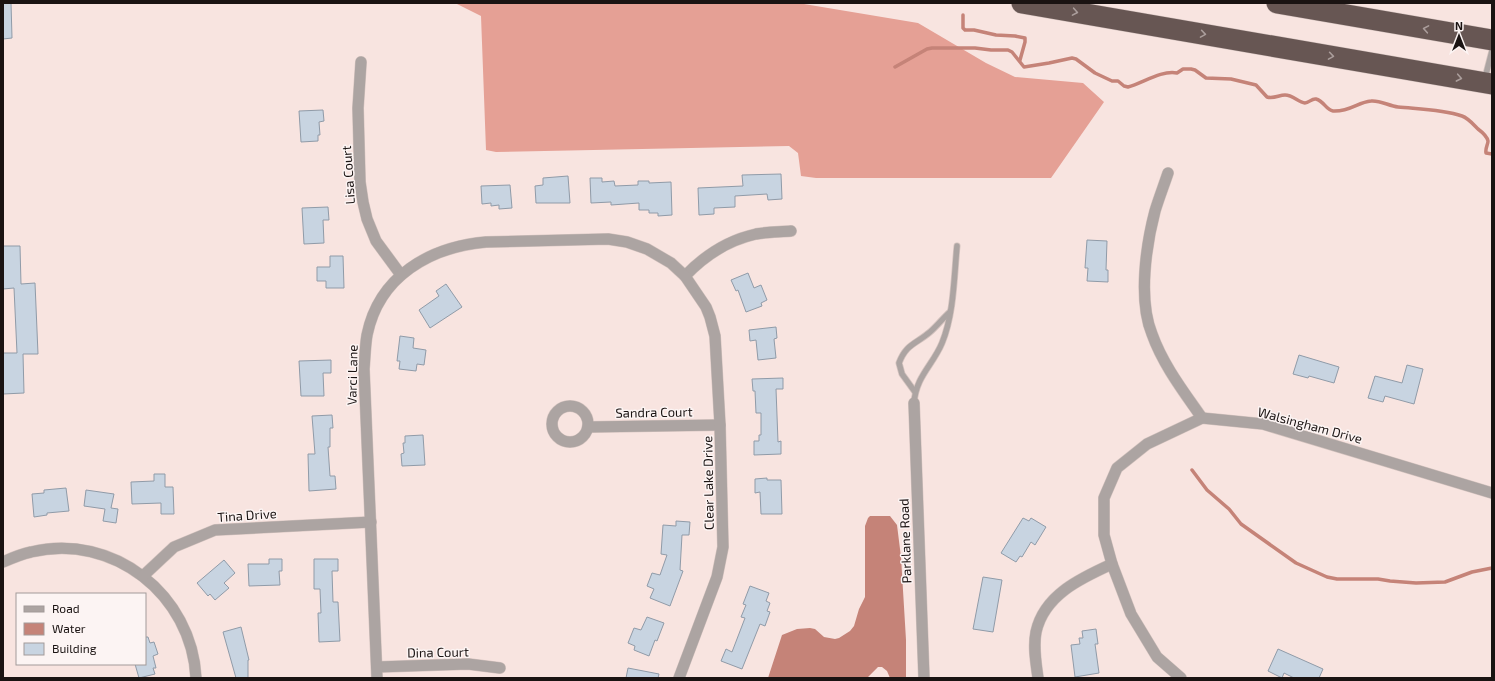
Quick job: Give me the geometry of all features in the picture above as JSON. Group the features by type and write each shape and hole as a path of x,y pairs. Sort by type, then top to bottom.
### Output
{"highway":[{"path":"1022,3 1488,83"},
{"path":"1277,3 1492,40"}],"street":[{"name":"Lisa Court","path":"362,62 358,108 360,182 366,219 373,236 401,275"},
{"path":"1168,173 1156,211 1145,268 1146,309 1151,333 1161,356 1202,418 1147,444 1117,468 1104,498 1104,536 1112,564 1133,618 1157,657 1181,678"},
{"path":"688,281 695,266 735,241 758,234 790,231"},
{"name":"Varci Lane","path":"377,672 366,416 365,351 372,318 389,287 401,275 432,255 467,244 486,242 608,239 627,242 647,250 671,264 688,281"},
{"name":"Clear Lake Drive","path":"679,678 716,582 724,547 717,346 706,307 688,281"},
{"name":"Parklane Road","path":"914,398 924,678"},
{"name":"Walsingham Drive","path":"1202,418 1264,424 1492,492"},
{"name":"Sandra Court","path":"588,427 720,425"},
{"name":"Tina Drive","path":"143,576 174,547 215,530 371,522"},
{"path":"3,562 33,551 60,548 72,549 108,557 123,563 143,576 168,600 179,618 188,638 196,678"},
{"path":"1038,678 1035,651 1036,631 1043,614 1052,600 1080,580 1112,564"},
{"name":"Dina Court","path":"377,672 468,664 500,668"}],"lane":[{"path":"1488,83 1492,51"},
{"path":"914,398 918,382 942,345 950,311 957,246"},
{"path":"914,398 898,363 901,356 909,346 921,340 950,311"}],"shaded area":[{"path":"455,3 798,3 918,23 986,63 1015,77 1083,83 1104,102 1051,178 816,178 801,176 798,153 789,146 496,152 486,150 481,16"}],"water":[{"path":"870,516 890,516 897,525 901,557 906,640 906,678 890,678 887,671 882,667 878,667 867,678 768,678 782,635 797,629 810,628 815,629 824,637 835,639 850,631 854,626 859,609 865,597 865,526"}],"building":[{"path":"3,3 11,3 12,38 3,39"},
{"path":"323,110 324,121 319,122 320,135 318,135 318,141 301,142 299,111"},
{"path":"781,174 782,199 768,200 767,194 735,196 735,207 714,208 714,214 699,215 698,188 743,186 742,175"},
{"path":"568,176 570,203 536,203 535,186 543,185 543,178"},
{"path":"590,178 602,178 602,182 614,181 615,186 638,185 638,181 649,181 649,183 671,182 672,215 658,216 658,213 649,213 649,210 639,210 639,203 611,205 611,202 591,203"},
{"path":"510,185 512,208 499,209 499,205 491,206 491,203 482,204 481,186"},
{"path":"328,207 329,220 323,220 324,243 304,244 302,208"},
{"path":"1087,240 1107,241 1106,270 1108,270 1108,282 1087,281 1088,268 1085,268"},
{"path":"3,246 20,246 21,284 35,283 38,354 23,354 24,393 3,394 3,353 17,353 14,288 3,289"},
{"path":"330,256 343,256 344,288 326,288 326,281 317,281 317,267 330,267"},
{"path":"748,273 754,288 761,285 767,300 761,303 762,306 746,312 738,290 736,291 731,280"},
{"path":"446,284 462,307 430,328 419,310 439,296 436,291"},
{"path":"776,327 777,338 774,339 776,358 758,360 756,340 750,341 749,330"},
{"path":"400,336 414,338 413,348 426,350 424,365 417,364 416,371 399,369 400,361 397,361"},
{"path":"1299,355 1339,367 1334,383 1309,376 1308,378 1293,374"},
{"path":"331,360 331,373 323,373 324,396 301,396 299,361"},
{"path":"1407,365 1423,369 1414,404 1385,396 1383,402 1368,398 1375,376 1402,383"},
{"path":"783,378 783,389 776,389 778,442 781,441 781,454 754,455 754,441 759,441 759,435 761,435 761,413 756,413 755,391 753,391 752,379"},
{"path":"332,415 333,428 330,428 330,447 328,447 330,476 335,476 336,489 309,491 308,454 315,454 312,416"},
{"path":"423,435 425,465 402,466 401,454 404,453 403,443 405,443 405,436"},
{"path":"154,474 165,474 165,487 173,487 174,514 161,514 161,503 132,504 131,482 154,481"},
{"path":"767,478 767,480 781,480 782,514 761,514 760,492 755,493 755,479"},
{"path":"66,488 69,511 47,513 47,515 34,517 32,494 44,493 44,490"},
{"path":"86,490 114,494 111,508 118,509 116,523 103,521 105,509 84,506"},
{"path":"1023,518 1029,521 1031,518 1046,527 1035,545 1031,542 1022,557 1020,556 1016,562 1001,553"},
{"path":"676,521 690,522 689,535 682,535 680,570 683,571 670,606 650,598 654,589 647,586 652,573 660,575 667,555 661,554 663,525 676,526"},
{"path":"269,559 282,559 282,571 279,571 280,585 249,586 248,564 269,564"},
{"path":"314,559 338,559 338,571 332,571 333,602 338,602 340,641 319,642 318,613 321,613 320,589 314,589"},
{"path":"224,560 235,573 224,583 229,588 215,600 210,594 208,596 197,583"},
{"path":"983,577 1002,580 993,632 973,629"},
{"path":"750,586 769,593 766,601 770,603 767,611 770,612 765,626 760,624 742,669 721,661 726,649 732,652 745,618 741,617 746,605 743,604"},
{"path":"647,617 664,623 649,656 634,650 635,646 628,643 634,628 641,630"},
{"path":"241,627 249,660 248,678 236,678 223,632"},
{"path":"1096,629 1098,644 1095,644 1099,673 1075,677 1071,645 1080,644 1079,638 1083,638 1082,631"},
{"path":"146,637 148,637 150,643 154,642 158,654 153,656 156,668 153,668 155,674 139,678 135,665 146,665"},
{"path":"1278,649 1323,669 1319,678 1294,678 1284,673 1282,678 1268,671"},
{"path":"628,668 659,674 658,678 626,678"}],"waterway":[{"path":"963,15 963,28 965,30 1025,38 1020,60"},
{"path":"895,67 927,49 975,48 1008,50 1012,52 1024,67 1072,58 1076,59 1095,73 1112,81 1118,81 1124,86 1128,87 1158,75 1165,73 1177,73 1183,69 1191,69 1195,70 1206,78 1231,79 1256,85 1267,97 1272,98 1288,95 1305,103 1316,99 1333,111 1349,109 1362,103 1374,101 1391,106 1446,112 1462,116 1470,121 1487,137 1488,141 1486,153 1492,154"},
{"path":"1192,470 1207,490 1229,509 1241,524 1296,563 1327,577 1337,579 1378,579 1416,583 1445,582 1472,572 1492,568"}]}
